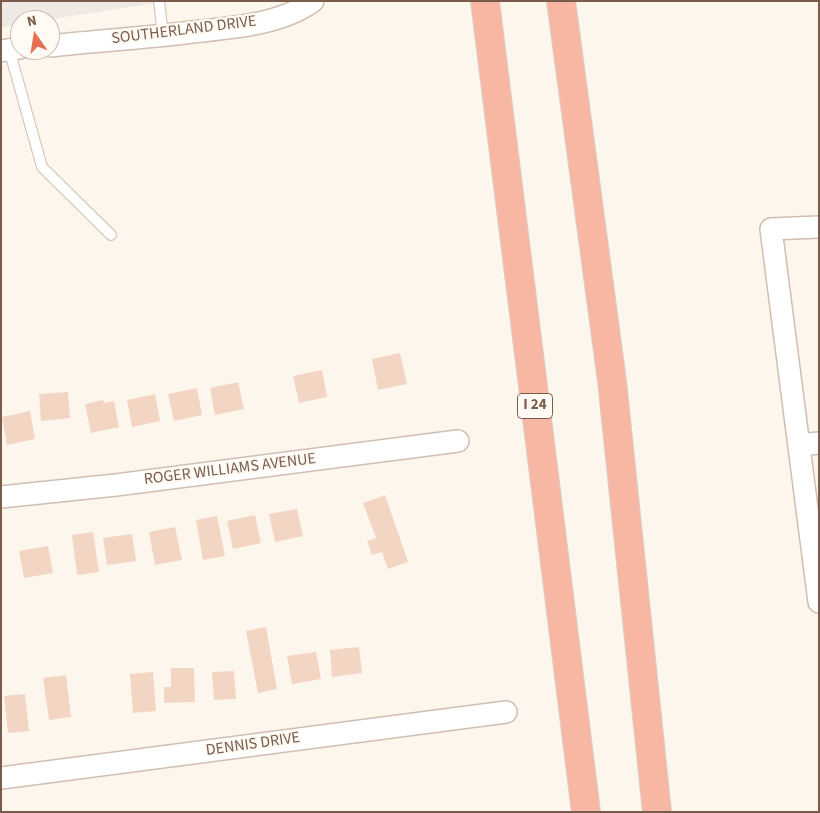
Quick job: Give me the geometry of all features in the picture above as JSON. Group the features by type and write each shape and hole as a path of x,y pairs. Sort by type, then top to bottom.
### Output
{"highway":[{"name":"I 24","path":"485,1 586,812"},
{"path":"561,1 612,382 657,812"}],"street":[{"name":"SOUTHERLAND DRIVE","path":"60,45 246,26 280,17 313,1"},
{"path":"819,227 771,229 809,444 819,602"},
{"name":"ROGER WILLIAMS AVENUE","path":"1,497 116,485 458,441"},
{"name":"DENNIS DRIVE","path":"1,778 506,712"}],"lane":[{"path":"159,1 163,36"},
{"path":"13,60 42,167 111,235"}],"shaded area":[{"path":"1,1 169,1 60,18 60,10 10,10 10,26 1,27"}],"building":[{"path":"400,353 407,384 378,390 372,359"},
{"path":"322,370 327,397 299,403 293,376"},
{"path":"238,382 244,409 215,415 210,388"},
{"path":"197,388 202,415 174,421 168,394"},
{"path":"68,392 70,418 41,421 39,394"},
{"path":"155,394 160,421 132,427 127,400"},
{"path":"103,400 104,403 114,401 119,427 91,433 85,404"},
{"path":"30,411 35,439 7,445 2,417"},
{"path":"385,495 408,562 388,569 382,552 372,555 367,541 376,538 363,503"},
{"path":"297,509 303,536 275,542 269,514"},
{"path":"255,515 261,543 233,549 227,521"},
{"path":"217,516 225,556 203,560 196,520"},
{"path":"175,527 182,560 155,565 149,532"},
{"path":"93,532 99,572 77,575 72,535"},
{"path":"132,534 136,561 107,565 103,538"},
{"path":"48,546 53,573 24,578 19,551"},
{"path":"266,627 277,689 258,693 246,631"},
{"path":"359,647 362,673 332,677 330,650"},
{"path":"316,652 321,679 292,684 287,656"},
{"path":"171,668 194,668 195,702 164,703 164,687 171,687"},
{"path":"234,671 236,699 214,700 212,672"},
{"path":"153,672 156,711 133,713 130,674"},
{"path":"66,675 71,717 49,720 43,678"},
{"path":"25,694 29,731 8,733 4,696"}]}
